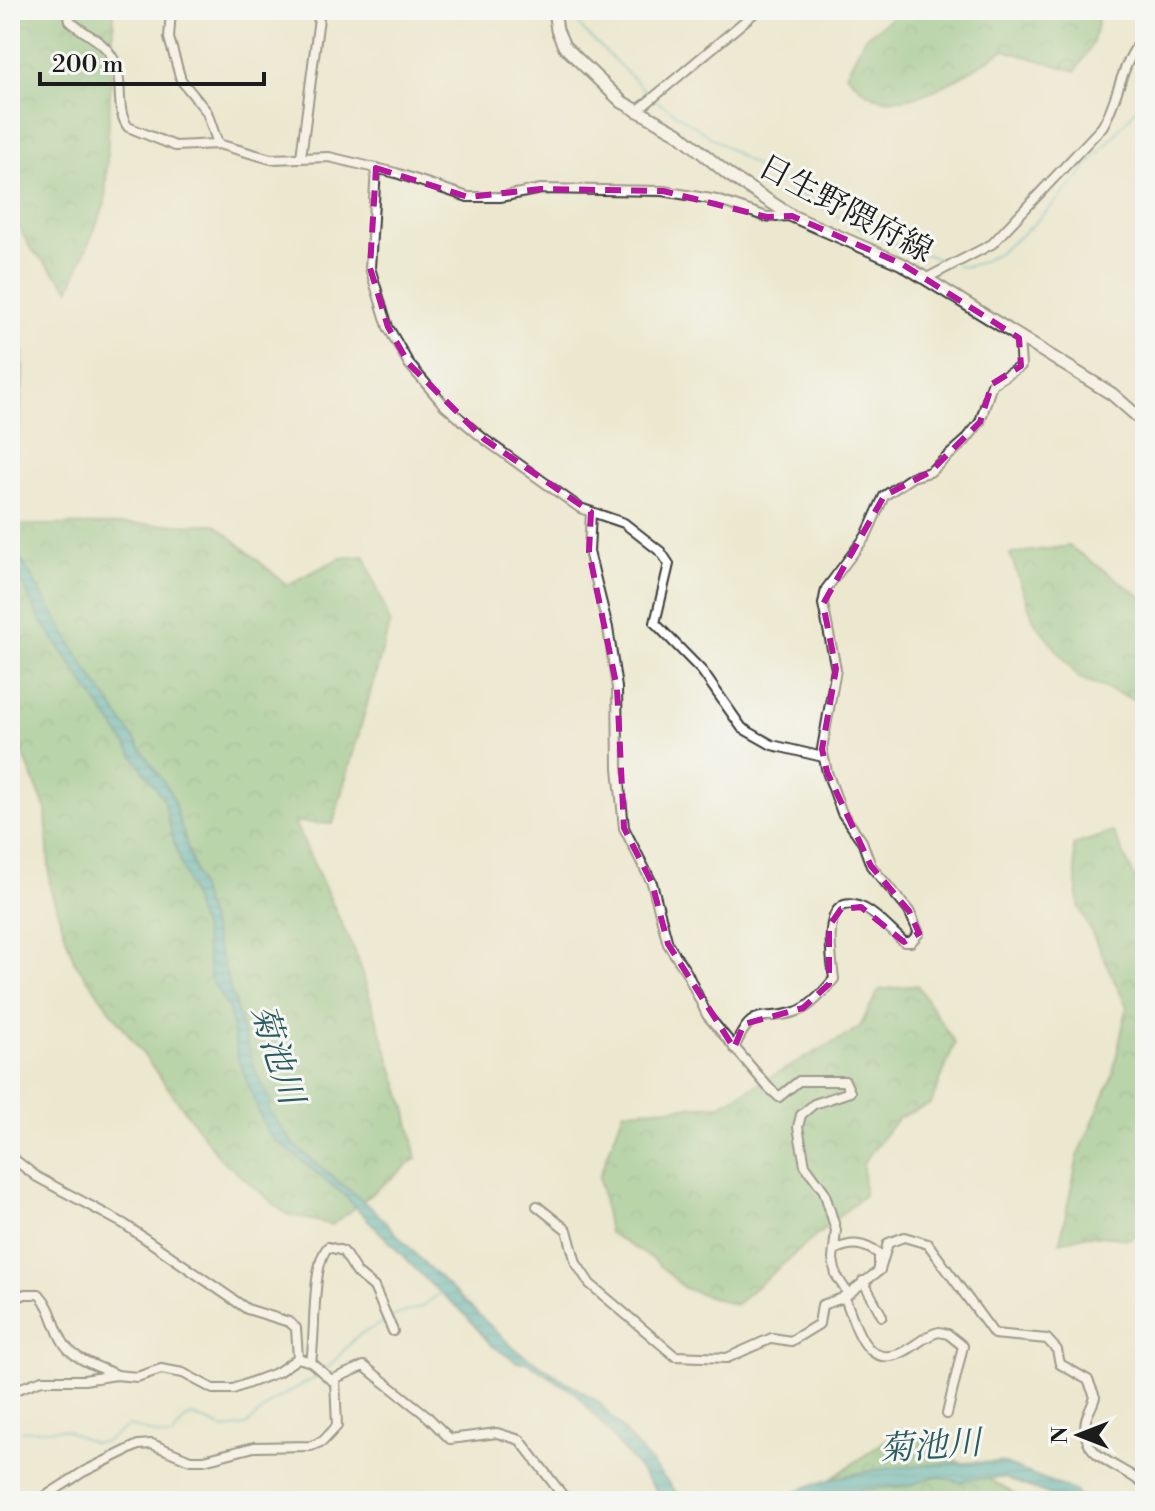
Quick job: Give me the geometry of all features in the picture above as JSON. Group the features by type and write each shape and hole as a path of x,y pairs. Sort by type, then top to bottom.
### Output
{"main road":[{"name":"日生野隈府線","path":"554,10 557,30 564,46 605,87 636,112 678,133 729,175 792,216 878,252 925,279 1112,394 1145,423"}],"street":[{"path":"68,10 70,21 97,38 113,57 121,79 122,113 128,127 175,146 218,144 271,159 329,157 376,168 468,197 500,197 541,189 663,191 717,200 767,217 792,216"},
{"path":"171,10 169,38 181,80 207,112 218,144"},
{"path":"301,157 320,10"},
{"path":"636,112 758,10"},
{"path":"925,279 992,244 1102,127 1113,109 1132,53 1145,37"},
{"path":"376,168 370,268 388,327 409,364 445,406 484,439 580,508 624,523 661,552 669,564 655,623 702,671 742,728 772,745 823,757"},
{"path":"734,1048 744,1024 761,1016 793,1013 803,1008 834,979 829,926 841,909 850,905 861,907 904,942 911,942 919,933 909,911 881,881 862,841 842,813 823,757 836,669 823,604 826,589 866,536 884,496 912,477 930,472 980,422 992,384 1021,366 1019,338"},
{"path":"591,512 589,552 608,628 617,688 618,768 624,828 652,883 668,944 687,973 707,1015 779,1097 799,1081 845,1081 850,1092 814,1104 801,1115 798,1127 805,1165 824,1191 836,1230 833,1259 836,1275 863,1344 874,1353 893,1356 939,1332 957,1339 963,1346 947,1414"},
{"path":"10,1156 37,1177 124,1224 247,1309 289,1322 296,1328 298,1358"},
{"path":"537,1206 567,1230 576,1263 590,1284 675,1356 727,1358 772,1338 791,1341 819,1324 822,1305 846,1294 879,1271 888,1243 904,1237 913,1238 933,1250 994,1334 1052,1342 1060,1364 1088,1380 1094,1389 1094,1404 1087,1419 1088,1443 1095,1454 1145,1486"},
{"path":"836,1249 855,1243 871,1249 879,1254 879,1271"},
{"path":"311,1362 320,1263 328,1247 343,1251 357,1273 374,1287 393,1331"},
{"path":"863,1281 882,1316"},
{"path":"10,1301 25,1294 39,1294 53,1313 65,1345 76,1356 116,1375"},
{"path":"298,1358 311,1362 331,1380 364,1366 426,1415 450,1439 497,1433 520,1440 567,1501"},
{"path":"10,1392 42,1380 84,1380 116,1375 137,1377 171,1369 213,1389 233,1389 278,1372 298,1358"},
{"path":"38,1501 83,1472 138,1445 152,1444 190,1460 204,1460 254,1447 311,1446 323,1441 337,1426 335,1379"}],"highlighted area":[{"path":"376,168 468,197 541,189 663,191 767,217 792,216 902,264 1019,338 1021,366 992,384 980,422 930,472 884,496 823,604 836,669 822,749 827,772 871,866 909,911 919,933 904,942 861,907 841,909 829,926 829,984 803,1008 744,1024 734,1048 668,944 652,883 624,828 617,688 589,552 591,512 484,439 409,364 388,327 370,268"}],"green space":[{"path":"10,10 114,10 105,204 70,289 31,249 10,212"},
{"path":"902,10 1100,10 1093,43 1076,71 1004,50 958,78 922,94 904,99 871,95 846,74 864,38"},
{"path":"215,524 287,585 340,558 365,556 390,623 333,824 294,822 355,952 407,1112 417,1158 332,1225 286,1214 220,1158 74,961 50,888 46,810 10,721 10,525"},
{"path":"1069,546 1145,599 1145,704 1079,678 1034,621 1010,554"},
{"path":"1113,832 1145,899 1145,1230 1130,1239 1089,1235 1060,1242 1078,1156 1112,1077 1127,1007 1079,906 1073,845"},
{"path":"917,985 955,1043 931,1104 898,1118 863,1163 864,1195 735,1305 684,1288 654,1260 609,1233 599,1177 624,1111 720,1105 859,1028 879,990"},
{"path":"902,1429 1013,1493 1027,1501 800,1501"}],"water":[{"path":"10,291 18,318 23,375 10,518 10,422 16,356"},
{"path":"10,541 85,666 171,793 255,1070 271,1103 268,1108 294,1145 376,1212 421,1260 515,1349 599,1402 684,1501 665,1501 577,1394 524,1361 518,1363 491,1345 460,1309 430,1284 345,1196 267,1133 237,1056 229,1010 211,980 203,931 172,836 164,800 40,619 10,558"},
{"path":"1000,1462 1075,1491 1083,1501 1067,1501 1004,1478 966,1479 962,1483 937,1476 907,1486 804,1494 792,1501 775,1501 827,1480 884,1469"}],"waterway":[{"path":"578,10 578,23 583,30 650,95"},
{"path":"957,266 978,263 1003,249 1030,227 1085,170 1145,98"},
{"path":"654,99 769,175 859,228 947,263"},
{"path":"391,1317 422,1307 441,1292"},
{"path":"324,1372 357,1336 386,1321"},
{"path":"21,1431 63,1429 93,1443 105,1442 128,1426 172,1437 185,1419 193,1416 224,1429 246,1426 274,1400 319,1376"}],"water label":[{"name":"菊池川","path":"278,1054"},
{"name":"菊池川","path":"930,1445"}]}
